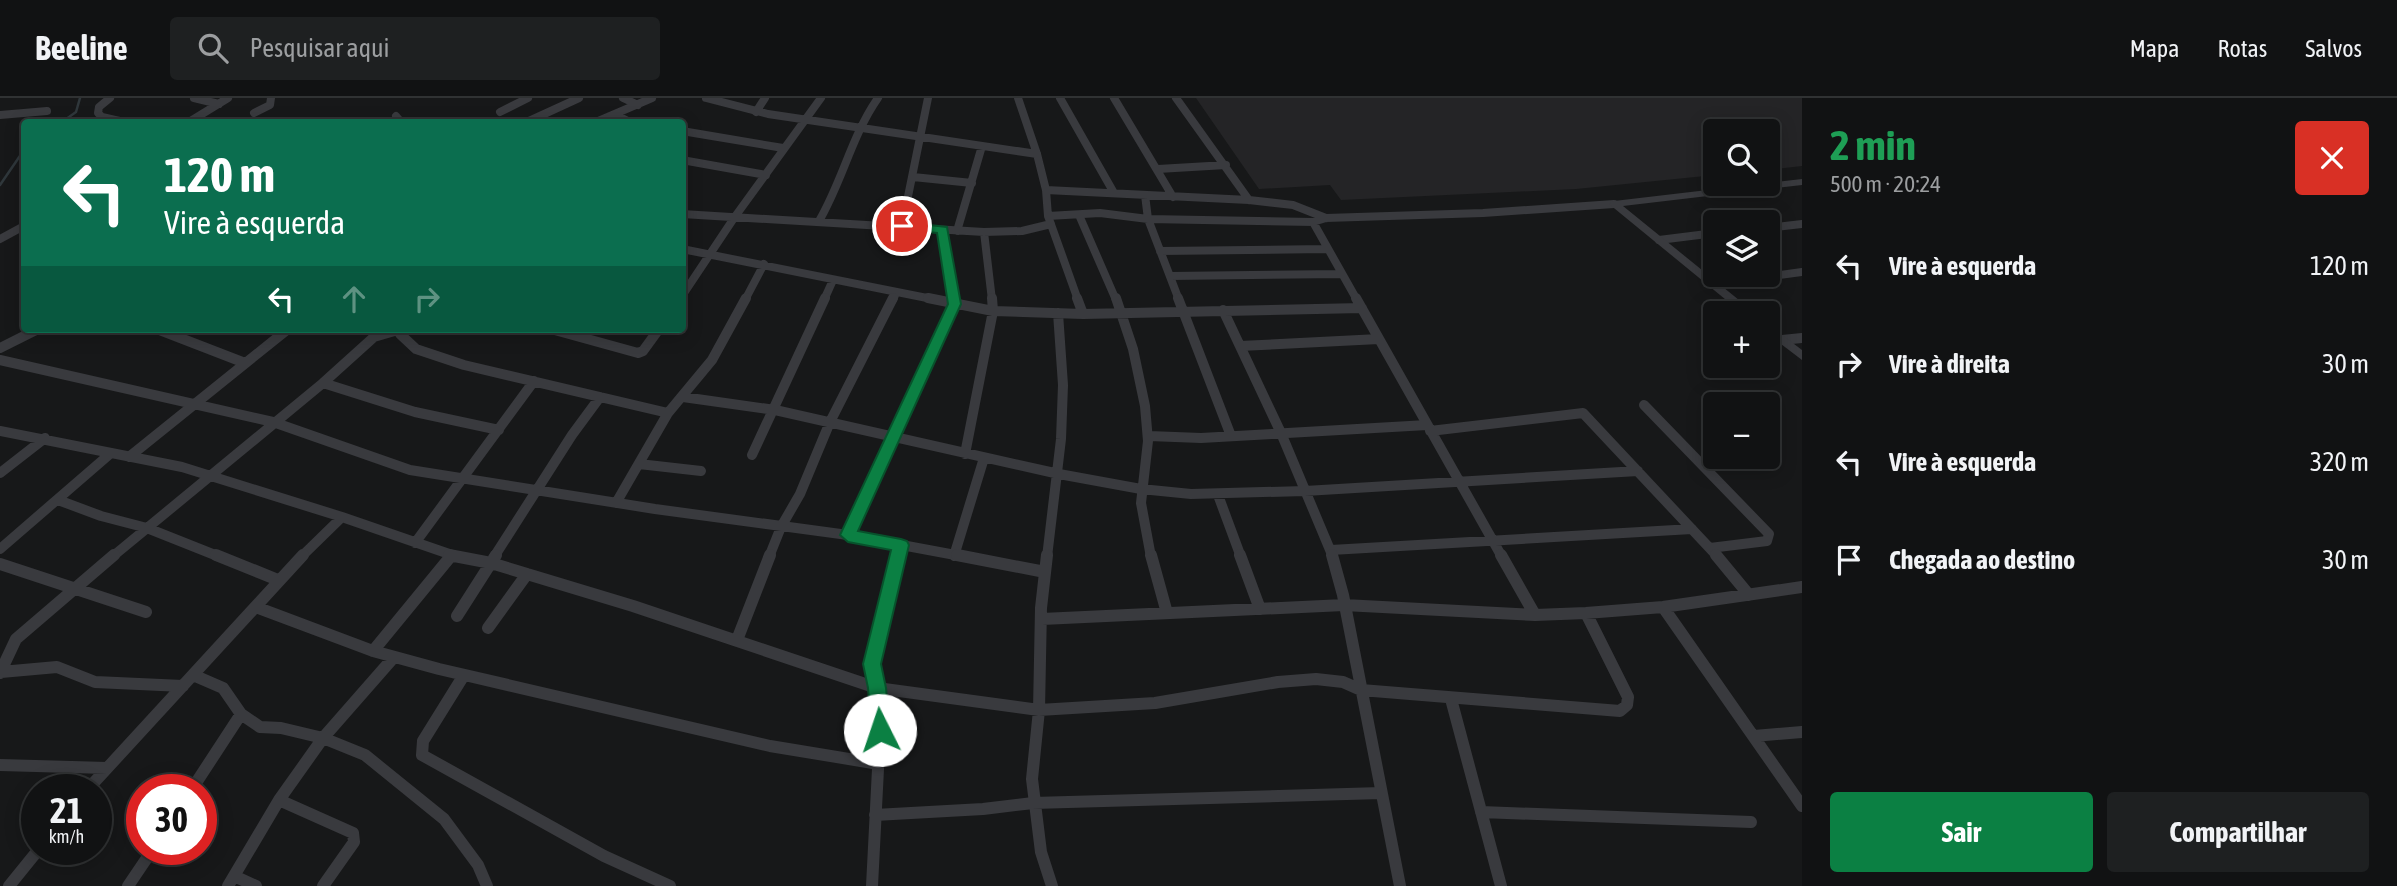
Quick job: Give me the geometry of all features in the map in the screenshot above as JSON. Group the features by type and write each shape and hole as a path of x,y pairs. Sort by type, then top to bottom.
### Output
{"street":[{"path":"110,98 97,110 102,117 111,119"},
{"path":"194,98 219,104"},
{"path":"194,119 228,98"},
{"path":"254,113 270,105 271,98"},
{"path":"500,112 528,98"},
{"path":"533,119 579,98"},
{"path":"622,98 638,105"},
{"path":"605,119 652,98"},
{"path":"706,98 756,112 1037,154"},
{"path":"756,112 765,98"},
{"path":"686,290 783,148 821,98"},
{"path":"819,221 835,194 869,110 878,98"},
{"path":"902,226 927,99 914,98"},
{"path":"1018,98 1037,154 1046,190 1049,220 1083,314"},
{"path":"1060,98 1114,193"},
{"path":"1114,98 1173,197"},
{"path":"1176,98 1250,200"},
{"path":"0,115 47,111"},
{"path":"616,115 624,119"},
{"path":"686,132 783,148"},
{"path":"957,231 982,146"},
{"path":"686,161 766,174"},
{"path":"1158,169 1226,165"},
{"path":"913,177 972,184"},
{"path":"686,214 957,231 1022,231 1049,220 1100,213 1148,219 1313,222 1326,218 1483,213 1614,204 1802,182"},
{"path":"1046,190 1250,200 1293,205 1326,218"},
{"path":"1145,195 1148,219 1231,436"},
{"path":"1614,204 1703,276"},
{"path":"1079,215 1121,313 1141,382 1149,436 1141,489 1148,540 1167,614"},
{"path":"1313,222 1535,615"},
{"path":"1780,227 1802,224"},
{"path":"0,239 21,228"},
{"path":"848,535 895,438 954,304 943,230"},
{"path":"965,454 993,311 984,232"},
{"path":"1659,240 1703,234"},
{"path":"1160,251 1326,249"},
{"path":"686,250 993,311 1083,314 1362,309"},
{"path":"616,503 668,413 719,349 764,264"},
{"path":"1780,275 1802,272"},
{"path":"1170,276 1342,274"},
{"path":"752,455 833,280"},
{"path":"1717,287 1734,301"},
{"path":"737,640 781,527 800,494 831,422 896,293"},
{"path":"1223,310 1281,433 1331,550 1400,886"},
{"path":"1052,886 1041,852 1032,779 1039,710 1045,572 1059,474 1063,385 1058,313"},
{"path":"0,348 30,333"},
{"path":"167,333 245,363"},
{"path":"130,457 283,333"},
{"path":"0,645 16,639 272,422 323,383 374,337 386,333"},
{"path":"402,333 416,349 464,365 668,413"},
{"path":"566,333 638,353 643,351 656,333"},
{"path":"1782,340 1802,338"},
{"path":"1240,345 1379,339"},
{"path":"1782,340 1802,356"},
{"path":"0,360 272,422 402,468 616,503 848,535 1045,572"},
{"path":"415,543 534,381"},
{"path":"323,383 415,412 499,430"},
{"path":"457,616 536,490 600,397"},
{"path":"682,397 775,410 965,454 1141,489 1218,495 1638,471"},
{"path":"1644,405 1769,534 1767,541 1710,548"},
{"path":"1149,436 1231,436 1429,428 1579,412 1587,415 1710,548 1749,595"},
{"path":"0,431 182,467 342,517 450,555 491,562 737,640 877,688 1039,710 1155,703 1278,682 1315,679 1343,682 1361,690 1620,711 1627,705 1628,697 1586,613"},
{"path":"0,473 45,438"},
{"path":"1,548 111,453"},
{"path":"954,556 984,458"},
{"path":"639,464 701,471"},
{"path":"1218,495 1260,609"},
{"path":"58,500 147,528 278,580"},
{"path":"102,774 278,580 342,517"},
{"path":"1331,550 1692,529"},
{"path":"872,886 879,764 877,688 872,664 901,545"},
{"path":"373,651 450,555"},
{"path":"0,564 146,612"},
{"path":"488,628 527,574"},
{"path":"1042,619 1344,605 1535,615 1586,613 1663,607 1802,587"},
{"path":"256,607 373,651 464,675 745,740 879,764"},
{"path":"1663,607 1802,806"},
{"path":"0,672 16,639"},
{"path":"256,886 231,881 279,800 323,738 394,656"},
{"path":"0,672 57,667 95,682 183,686"},
{"path":"193,675 223,688 241,714 260,727 281,728 323,738 365,755 406,791 444,819 478,864 487,886"},
{"path":"464,675 423,741 422,755 604,856 670,886"},
{"path":"1451,699 1501,886"},
{"path":"202,774 241,714"},
{"path":"1754,736 1802,732"},
{"path":"0,765 107,768"},
{"path":"875,815 983,809 1033,803 1381,793"},
{"path":"279,800 353,833 354,842 323,886"},
{"path":"1481,812 1751,822"},
{"path":"4,886 24,865"},
{"path":"128,886 142,865"}],"shaded area":[{"path":"1196,98 1802,98 1802,166 1780,169 1780,119 1703,119 1703,176 1576,189 1341,200 1330,185 1259,189"}],"waterway":[{"path":"66,119 76,112 80,98"},
{"path":"0,185 21,154"}],"route":[{"path":"880,730 872,664 901,545 848,535 895,438 954,304 943,230 902,226"}]}
